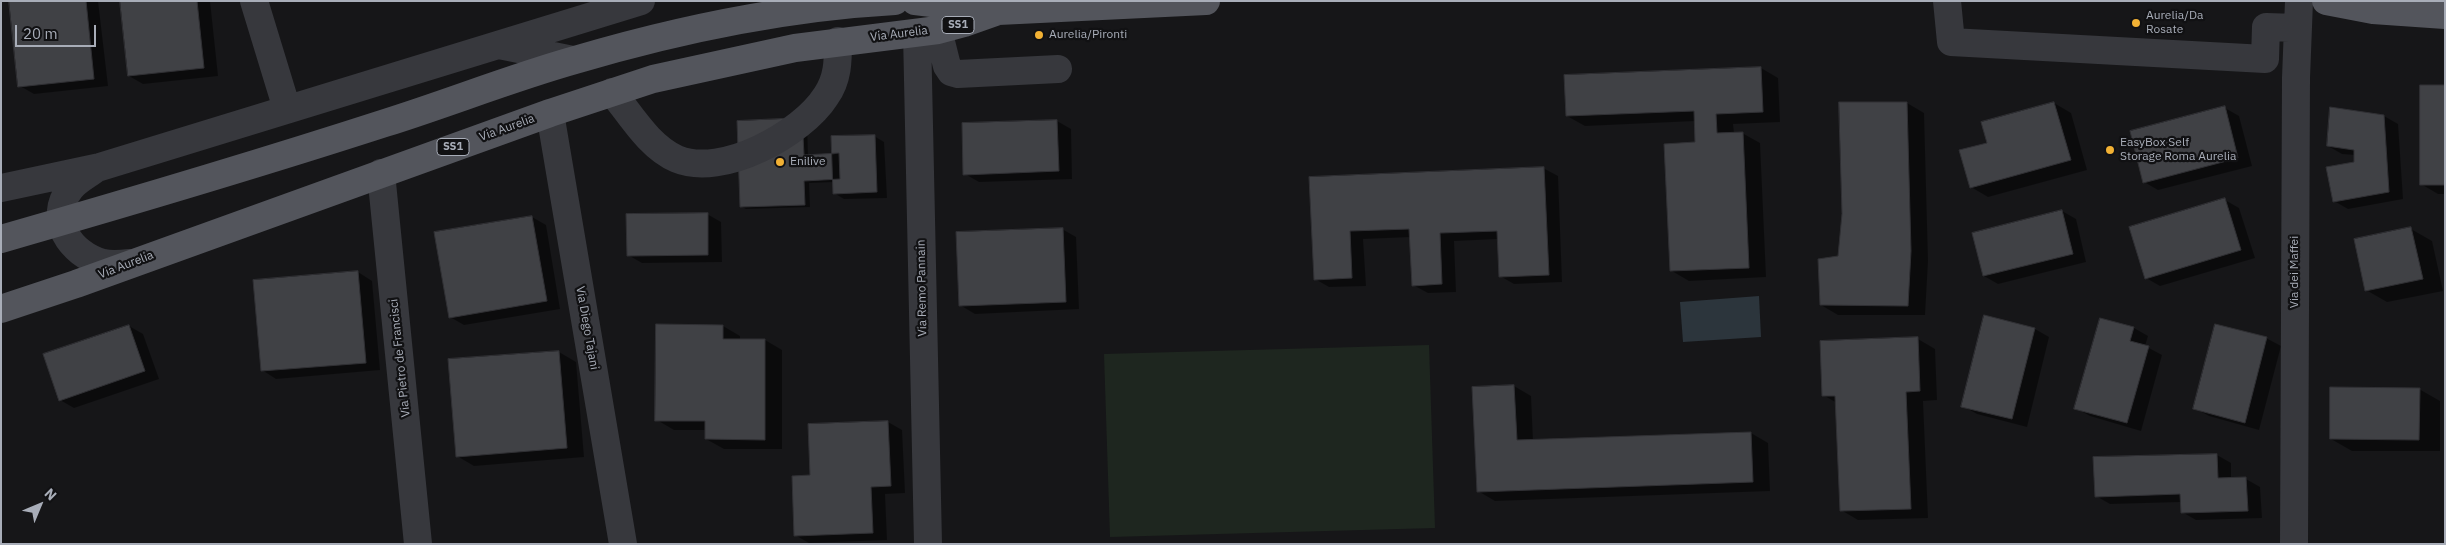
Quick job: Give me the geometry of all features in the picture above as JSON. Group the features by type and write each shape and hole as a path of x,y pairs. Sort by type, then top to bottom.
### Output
{"main road":[{"path":"1,239 385,124 573,60 686,31 789,10 896,1"},
{"name":"Via Aurelia","path":"916,1 998,11 1206,1"},
{"path":"2326,1 2373,10 2445,15"},
{"name":"Via Aurelia","path":"1,309 61,290 130,263 550,112 653,79 734,60 838,41 927,31 964,24 998,11"}],"street":[{"path":"254,1 288,109"},
{"path":"1,188 100,167 641,1"},
{"path":"1947,1 1951,42 2265,59 2266,28 2297,28"},
{"name":"Via dei Maffei","path":"2294,544 2297,28 2299,1"},
{"path":"927,31 951,72 958,74 1058,69"},
{"name":"Via Remo Pannain","path":"927,31 928,544"},
{"path":"612,92 663,152 679,160 697,163 732,159 776,141 810,116 826,96 838,69 838,41"},
{"path":"496,44 573,60"},
{"name":"Via Diego Tajani","path":"550,112 624,544"},
{"path":"100,167 71,188 62,203 60,222 67,238 83,254 105,264 130,263"},
{"name":"Via Pietro de Francisci","path":"381,173 418,544"}],"shaded area":[{"path":"1759,296 1761,337 1683,342 1680,302"},
{"path":"1429,345 1435,528 1110,537 1104,354"}],"building":[{"path":"9,1 86,1 94,79 18,87"},
{"path":"120,1 197,1 204,68 128,76"},
{"path":"1761,67 1763,112 1716,114 1717,133 1743,132 1749,268 1670,271 1664,144 1695,142 1694,111 1566,116 1564,75"},
{"path":"2420,85 2445,85 2445,185 2420,185"},
{"path":"1839,102 1907,102 1911,251 1908,306 1820,305 1818,259 1838,256 1842,214"},
{"path":"2054,102 2071,160 1970,188 1959,150 1987,143 1981,122"},
{"path":"2225,106 2238,158 2143,183 2130,131"},
{"path":"2330,107 2384,115 2389,192 2333,202 2326,167 2354,162 2354,150 2327,146"},
{"path":"802,118 804,155 839,153 840,179 804,181 805,205 740,207 737,121"},
{"path":"1057,120 1059,171 963,175 962,123"},
{"path":"875,135 877,192 833,194 831,136"},
{"path":"1544,167 1549,275 1499,277 1497,231 1440,233 1442,284 1412,286 1409,229 1350,231 1352,278 1314,280 1309,177"},
{"path":"2225,198 2241,250 2145,279 2129,227"},
{"path":"2062,210 2073,254 1983,276 1972,233"},
{"path":"708,213 708,255 627,256 626,214"},
{"path":"532,216 547,301 449,318 434,232"},
{"path":"2411,227 2423,279 2365,291 2354,239"},
{"path":"1063,228 1066,302 959,306 956,232"},
{"path":"358,271 366,363 261,371 253,280"},
{"path":"1984,315 2035,328 2012,419 1961,407"},
{"path":"2100,318 2134,327 2130,341 2149,346 2127,423 2074,409"},
{"path":"656,324 723,325 723,339 765,339 765,440 705,439 705,421 655,421"},
{"path":"2215,324 2267,337 2245,423 2193,409"},
{"path":"129,325 145,371 59,401 43,354"},
{"path":"1918,337 1920,391 1906,392 1911,509 1840,511 1835,396 1822,396 1820,341"},
{"path":"559,351 567,448 456,457 448,359"},
{"path":"1514,385 1517,440 1751,432 1753,482 1477,492 1472,387"},
{"path":"2330,387 2420,388 2419,440 2330,439"},
{"path":"888,421 891,486 871,487 873,533 794,536 792,476 810,475 808,424"},
{"path":"2217,454 2218,478 2246,477 2248,511 2181,513 2180,494 2095,497 2093,457"}],"place":[{"name":"Aurelia/Da Rosate","path":"2136,23"},
{"name":"Aurelia/Pironti","path":"1039,35"},
{"name":"EasyBox Self Storage Roma Aurelia","path":"2110,150"},
{"name":"Enilive","path":"780,162"}]}
